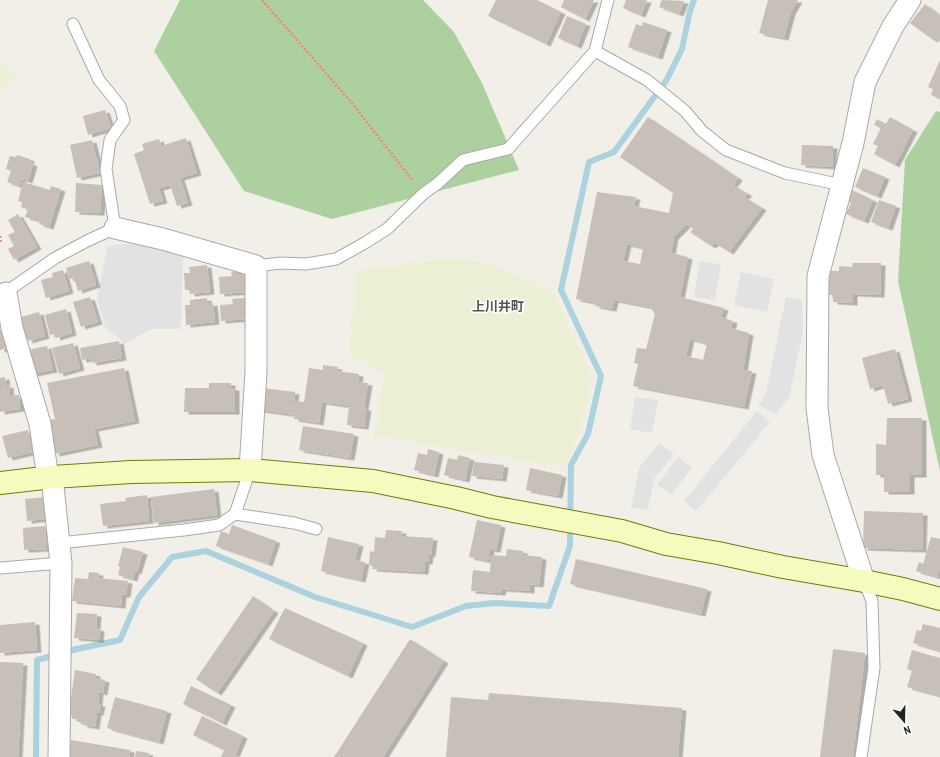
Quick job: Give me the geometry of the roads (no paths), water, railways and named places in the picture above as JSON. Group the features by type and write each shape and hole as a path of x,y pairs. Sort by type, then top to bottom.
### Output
{"street":[{"path":"864,581 823,455 817,408 818,276 853,143 865,82 893,26 910,0"},
{"path":"115,228 163,239 256,266 256,372 250,470"},
{"path":"3,295 40,424 50,478 59,543 61,563 59,757"},
{"path":"0,483 131,472 250,470 373,482 622,532 666,544 903,589 940,599"}],"lane":[{"path":"256,266 280,263 306,264 336,259 387,229 463,160 508,149 595,51 608,0"},
{"path":"3,295 55,258 115,228 106,169 110,140 124,120 120,106 98,80 73,24"},
{"path":"595,51 647,80 685,111 702,131 726,150 785,173 842,185"},
{"path":"59,543 219,525 235,514 250,470"},
{"path":"235,514 294,523 316,529"},
{"path":"0,568 61,563"},
{"path":"861,757 874,668 872,601 864,581"}],"waterway":[{"path":"36,757 37,660 77,649 120,640 139,597 172,557 206,551 315,597 412,627 466,606 495,603 549,606 570,546 571,465 588,434 601,376 561,290 589,162 614,152 666,81 682,49 690,11 694,0"}],"district":[{"name":"上川井町","path":"498,306"}]}
